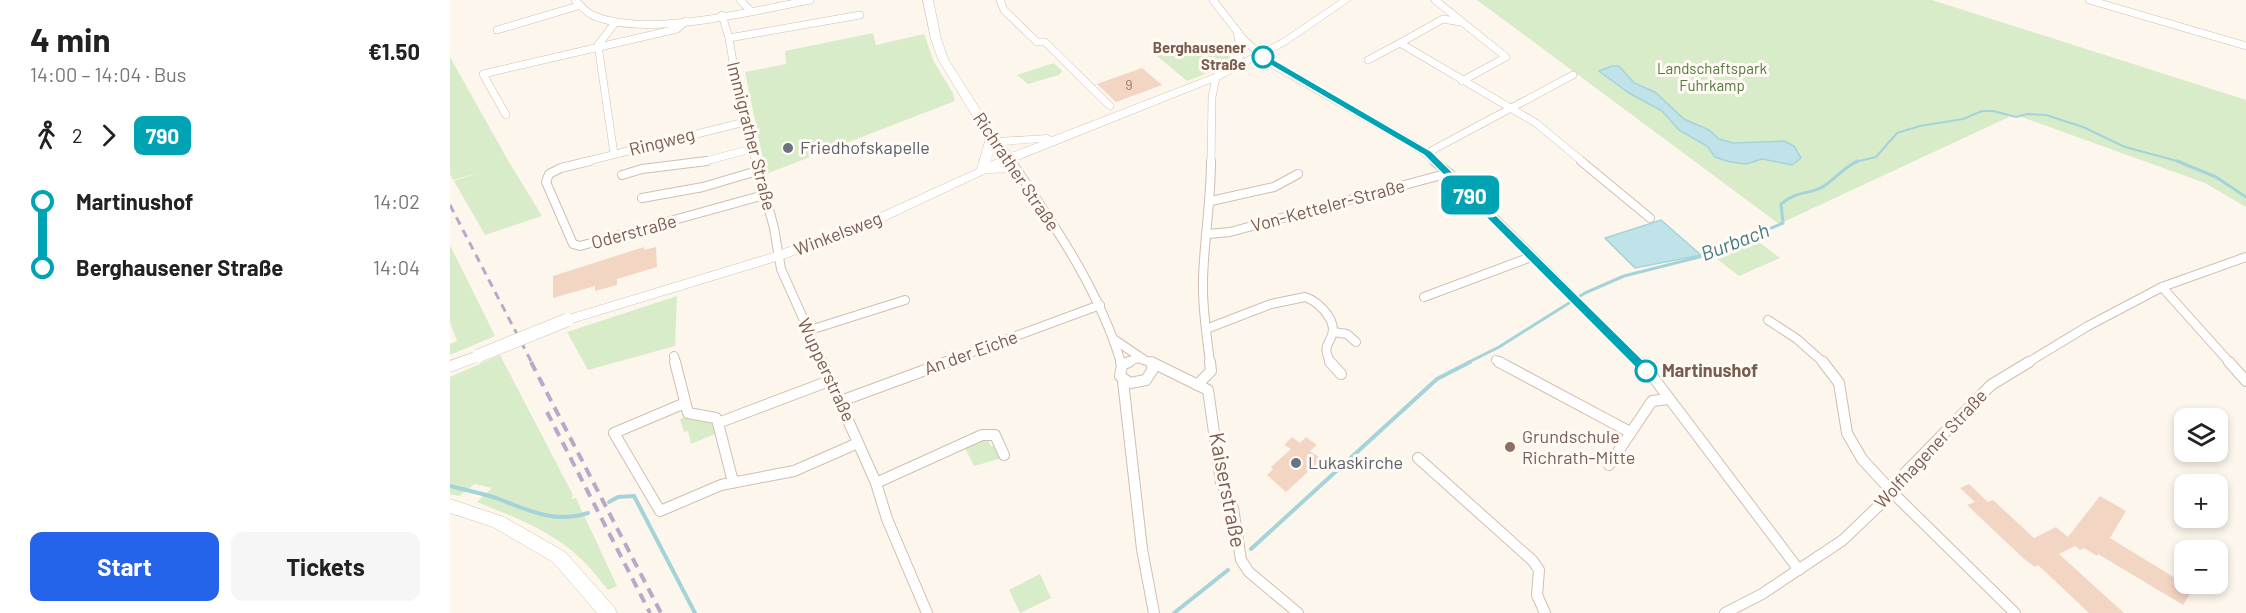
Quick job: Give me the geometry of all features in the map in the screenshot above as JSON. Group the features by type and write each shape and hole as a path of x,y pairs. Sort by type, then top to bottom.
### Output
{"main road":[{"name":"Richrather Straße","path":"927,0 943,59 994,140 1009,158"},
{"path":"1216,77 1260,55 1346,0"},
{"name":"Winkelsweg","path":"450,367 567,320 778,256 878,219 1009,158 1216,77"},
{"path":"1017,170 982,170 994,140 1019,141 1039,137 1055,140"},
{"path":"450,506 498,522 560,557 608,613"}],"street":[{"path":"497,30 588,0"},
{"path":"740,0 750,10"},
{"path":"577,3 593,17 615,23 648,25 686,21 810,0"},
{"path":"1000,0 1004,10 1037,42 1045,42 1110,106"},
{"path":"1213,0 1237,32 1270,63 1427,153 1449,173 1646,370 1799,570"},
{"path":"1435,0 1506,57 1462,81"},
{"path":"2089,0 2246,46"},
{"name":"Immigrather Straße","path":"722,15 729,38 745,122 774,228 778,256"},
{"path":"729,38 860,15"},
{"path":"1368,60 1443,19 1460,22"},
{"path":"506,115 483,74 677,29 686,21"},
{"path":"598,48 607,31 615,23"},
{"path":"1234,67 1241,53 1237,32"},
{"path":"1400,43 1536,123 1650,218"},
{"name":"Ringweg","path":"598,48 614,154 745,122"},
{"path":"1427,153 1573,75"},
{"path":"1115,340 1147,361 1197,385 1211,371 1203,278 1211,201 1212,97 1216,77"},
{"path":"1194,85 1208,89 1212,97"},
{"path":"622,175 642,169 696,164 752,148"},
{"name":"Oderstraße","path":"614,154 561,168 546,176 546,182 573,244 580,246 593,244 764,195"},
{"name":"Richrather Straße","path":"1009,158 1100,305 1115,340 1122,365"},
{"path":"642,198 660,192 703,187 757,171"},
{"name":"Von-Ketteler-Straße","path":"1208,234 1230,232 1449,173"},
{"path":"1211,201 1274,187 1298,174"},
{"name":"Wupperstraße","path":"778,256 807,331 829,381 841,401 876,483 887,519 927,613"},
{"name":"Wolfhagener Straße","path":"1725,613 1754,599 1843,540 1892,493 1904,474 1991,384 2088,326 2162,287 2246,256"},
{"path":"1424,297 1531,257"},
{"path":"2162,287 2246,381"},
{"path":"1206,329 1250,311 1303,296 1312,300 1332,322 1333,332 1326,341 1325,352 1334,368 1341,374"},
{"path":"807,331 905,300"},
{"name":"An der Eiche","path":"841,401 1100,305"},
{"path":"1768,320 1779,325 1817,357 1839,381 1845,426 1854,448 1892,493 2015,613"},
{"path":"1333,332 1347,334 1356,342"},
{"path":"674,357 688,413 716,418 733,482"},
{"path":"1496,360 1630,432"},
{"path":"1149,377 1154,369 1147,361 1129,361 1122,365 1120,376 1123,381 1142,549 1154,613"},
{"path":"1123,381 1138,383 1149,377 1181,377"},
{"path":"718,423 829,381"},
{"name":"Kaiserstraße","path":"1197,385 1208,390 1221,482 1233,508 1241,560 1248,572 1298,613"},
{"path":"1609,465 1652,401 1669,399"},
{"path":"685,403 615,433 660,511 721,484 794,471 858,443"},
{"path":"876,483 982,435 995,435 1004,455"},
{"path":"1418,458 1533,561 1539,570 1537,595 1545,613"}],"green space":[{"name":"Landschaftspark Fuhrkamp","path":"1477,0 1932,0 2246,100 2246,207 2205,183 2019,116 2008,115 2009,117 1779,224"},
{"path":"873,33 876,45 924,34 934,62 953,93 955,101 766,174 745,72 786,64 785,51"},
{"path":"1228,43 1231,64 1187,81 1156,55 1191,46 1192,48"},
{"path":"450,57 542,216 485,235 454,181 478,173 453,180 450,174"},
{"path":"1054,63 1062,71 1059,75 1028,84 1017,75"},
{"path":"1756,240 1780,258 1739,276 1717,259"},
{"path":"450,245 495,336 450,355 450,344 457,341 450,323"},
{"path":"677,296 675,346 588,370 567,332"},
{"path":"500,355 573,495 571,499 576,498 617,586 608,590 591,569 569,548 544,532 477,502 492,488 475,484 459,496 450,494 450,377"},
{"path":"686,417 711,421 715,434 691,444 688,431 684,432 680,419"},
{"path":"987,439 991,446 995,445 1002,458 974,466 964,446"},
{"path":"1040,574 1051,598 1020,613 1009,590"}],"water":[{"path":"1619,66 1634,83 1655,92 1684,119 1709,130 1719,139 1733,143 1784,141 1794,146 1801,158 1792,165 1762,159 1746,164 1715,157 1707,146 1679,130 1662,111 1629,93 1599,71"},
{"path":"1661,220 1701,255 1635,268 1605,238"}],"building":[{"path":"1142,68 1162,85 1116,102 1097,84"},
{"path":"644,247 644,250 656,247 657,267 617,279 617,285 595,291 595,286 553,298 553,276"},
{"name":"Lukaskirche","path":"1292,437 1300,443 1306,437 1317,445 1310,451 1322,459 1286,492 1267,475 1273,469 1271,467 1291,449 1284,445"},
{"path":"1969,484 1988,502 1993,500 2034,538 2056,527 2068,537 2100,496 2126,511 2110,538 2174,577 2174,594 2190,594 2183,605 2098,554 2097,556 2084,548 2080,550 2075,546 2059,554 2124,613 2089,613 2038,565 2035,567 2023,558 1967,505 1975,502 1960,488"}],"waterway":[{"name":"Burbach","path":"1857,162 1876,157 1897,133 1920,126 1963,119 1982,111 1993,111 2016,117 2027,114 2046,115 2083,127 2125,147 2181,162"},
{"name":"Burbach","path":"2177,161 2216,177 2246,197"},
{"name":"Burbach","path":"1467,363 1499,347 1585,293 1624,276 1707,255 1783,223 1781,204 1787,199 1819,189 1857,162"},
{"name":"Burbach","path":"1251,549 1437,379 1470,362"},
{"path":"450,486 490,496 541,514 564,517 588,513"},
{"path":"609,502 618,497 634,496 695,613"},
{"name":"Burbach","path":"1174,613 1228,570"}],"railway":[{"path":"450,205 532,363"},
{"path":"531,362 661,613"},
{"path":"547,412 650,613"}],"bus line":[{"name":"790","path":"1263,57 1427,153 1646,371"}],"place":[{"name":"Berghausener Straße","path":"1263,57"},
{"name":"Friedhofskapelle","path":"788,148"},
{"name":"Martinushof","path":"1646,371"},
{"name":"Grundschule Richrath-Mitte","path":"1510,447"},
{"name":"Lukaskirche","path":"1296,463"}]}
